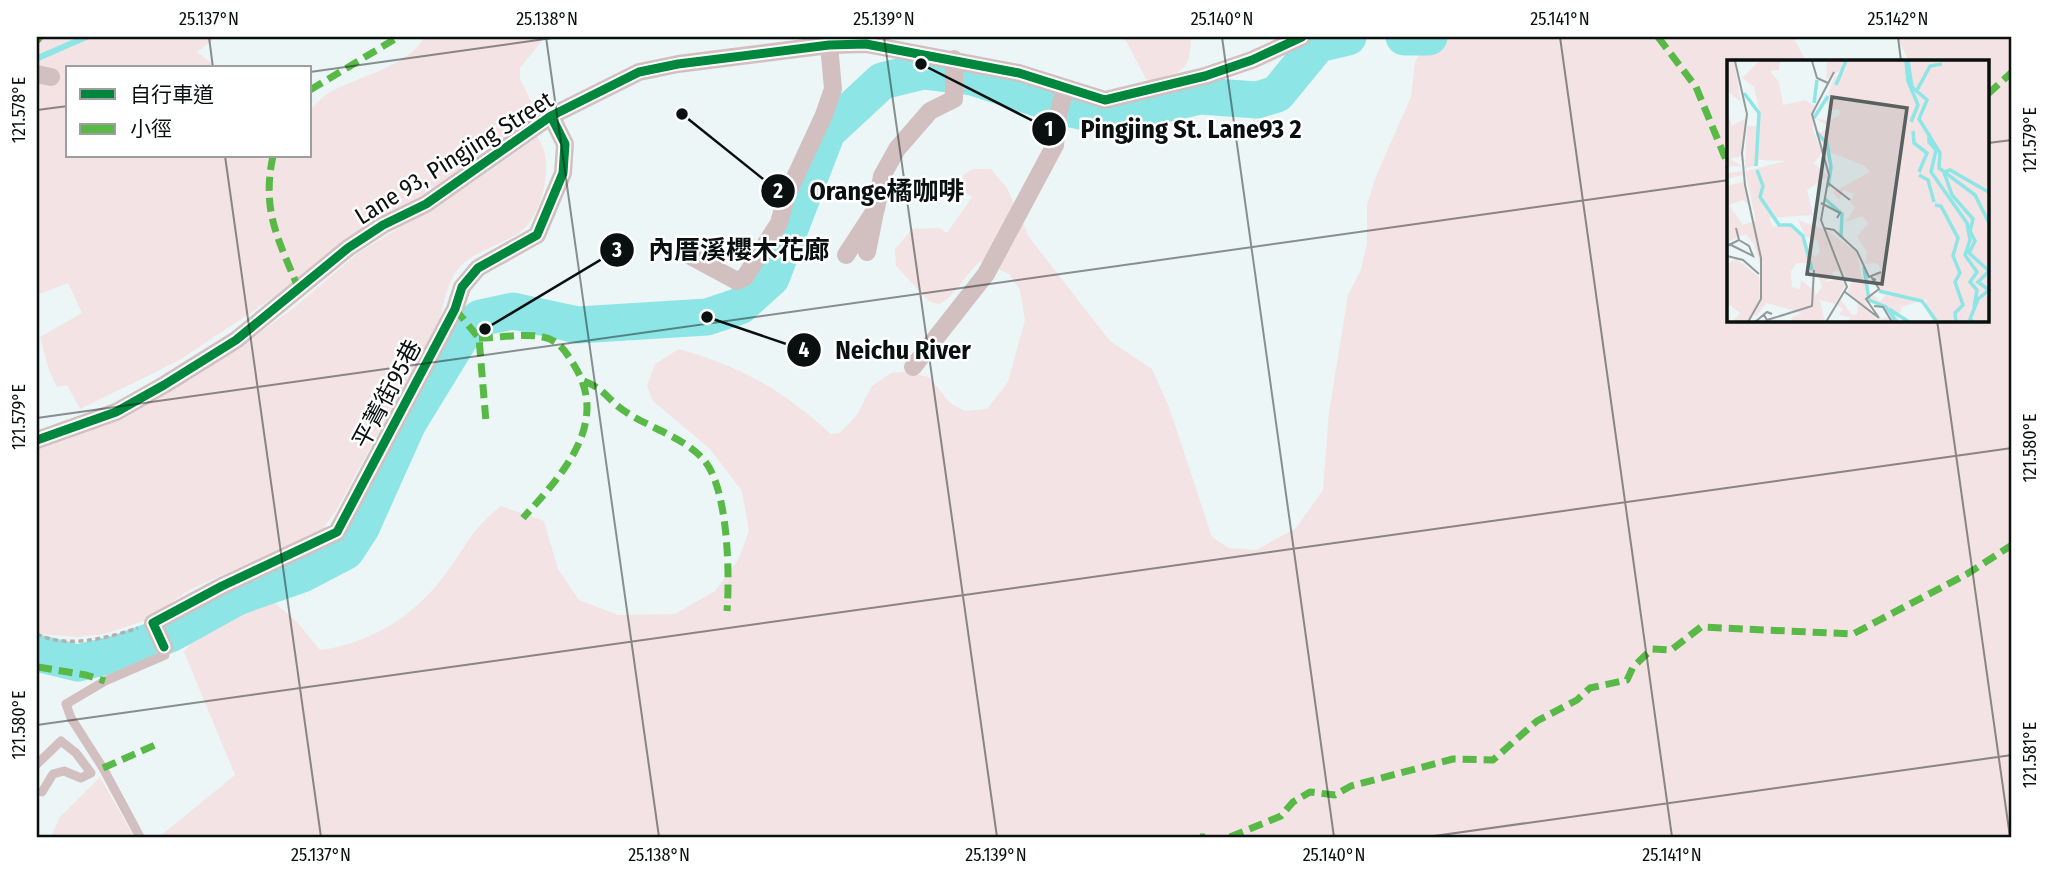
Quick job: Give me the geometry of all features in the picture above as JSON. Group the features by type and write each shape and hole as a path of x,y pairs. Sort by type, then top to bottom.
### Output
{"street":[{"name":"Lane 93, Pingjing Street","path":"37,440 116,412 236,340 348,248 383,225 426,204 551,116 639,72 678,64 829,45 866,44 1019,73 1105,100 1160,89 1252,60 1302,37"},
{"path":"687,254 737,281 745,277 779,223 786,197 824,115 833,89 829,45"},
{"path":"867,252 882,177 897,149 930,111 954,99 954,59"},
{"path":"913,367 986,274 1055,145 1058,115 1065,89"},
{"name":"平菁街95巷","path":"153,623 222,586 337,532 455,309 462,287 478,268 537,235 563,173 565,144 551,116"},
{"path":"845,255 876,209"},
{"path":"153,623 164,647"}],"lane":[{"path":"140,837 103,768 71,718 66,704 104,681 165,655 164,647"},
{"path":"37,764 61,741 76,753 91,772 81,778 64,771 53,774 42,792"}],"path":[{"path":"37,634 62,641 107,637 153,623"}],"shaded area":[{"path":"39,37 217,37 197,52 215,66 66,66 66,158 312,158 312,107 332,91 397,62 418,46 424,37 545,37 520,68 520,79 536,111 433,191 178,361 80,409 67,385 57,387 49,370 40,337 82,313 68,283 37,295 37,112 40,111 40,102 37,46"},
{"path":"1124,37 1191,37 1187,63 1178,72 1153,82 1146,79"},
{"path":"1429,37 1793,37 1805,60 1727,60 1727,322 1990,322 1990,60 1908,60 1897,37 2012,37 2012,837 159,837 235,775 184,652 203,632 224,620 275,603 298,623 320,650 369,636 398,620 424,599 481,525 501,506 544,521 558,569 579,600 618,615 675,614 715,591 738,560 749,531 742,491 710,449 653,401 647,386 655,364 679,349 723,364 761,382 795,404 831,434 840,433 857,415 872,386 891,373 904,372 929,377 950,403 965,411 987,409 1008,382 1025,320 1020,290 1009,274 981,261 946,300 940,304 930,302 896,266 895,249 912,229 939,228 947,233 972,197 960,189 963,175 973,169 991,169 1007,188 1029,237 1110,341 1152,369 1169,407 1212,537 1229,548 1256,550 1296,528 1323,490 1329,412 1348,295 1361,270 1367,242 1367,205 1376,176 1411,97 1415,62"},
{"path":"537,137 543,147 546,172 535,213 520,232 472,257 459,268 446,292 440,319 337,509 322,530 191,589 144,621 104,634 79,637 37,634 37,448 225,356 290,311 358,253 469,185"},
{"path":"100,777 134,837 51,837 60,817"}],"waterway":[{"path":"38,58 86,37"},
{"path":"37,653 78,663 119,653 170,634 237,597 302,574 346,551 361,528 408,423 460,338 480,318 513,311 578,325 707,317 740,306 771,278 827,132 882,81 923,71 972,77 1071,109 1107,117 1200,96 1257,100 1277,94 1318,44 1348,37"},
{"path":"1404,37 1429,37"}],"marked path":[{"path":"37,41 40,37"},
{"path":"1658,37 1696,87 1727,162"},
{"path":"312,89 395,39"},
{"path":"1990,92 2012,72"},
{"path":"273,158 269,194 271,210 279,240 299,290"},
{"path":"455,309 479,338 486,422"},
{"path":"479,338 528,335 549,339 565,351 584,387 587,408 577,448 566,467 523,518"},
{"path":"584,381 598,388 635,418 687,445 704,460 712,473 723,510 728,576 727,611"},
{"path":"1230,837 1281,816 1293,802 1310,792 1335,795 1351,786 1453,759 1493,760 1537,721 1577,700 1590,688 1627,680 1633,667 1652,649 1671,650 1701,627 1853,634 1967,574 2012,545"},
{"path":"38,667 105,681"},
{"path":"103,768 155,745"},
{"path":"1200,837 1205,837"}],"cycle path":[{"path":"37,440 116,412 164,385 236,340 348,248 383,225 426,204 551,116 639,72 678,64 829,45 866,44 1019,73 1105,100 1205,76 1252,60 1302,37"},
{"path":"164,647 153,623 222,586 337,532 455,309 462,287 478,268 537,235 563,173 565,144 551,116"}],"place":[{"name":"Pingjing St. Lane93 2","path":"921,64"},
{"name":"Orange橘咖啡","path":"682,114"},
{"name":"Neichu River","path":"707,317"},
{"name":"內厝溪櫻木花廊","path":"485,329"}]}
